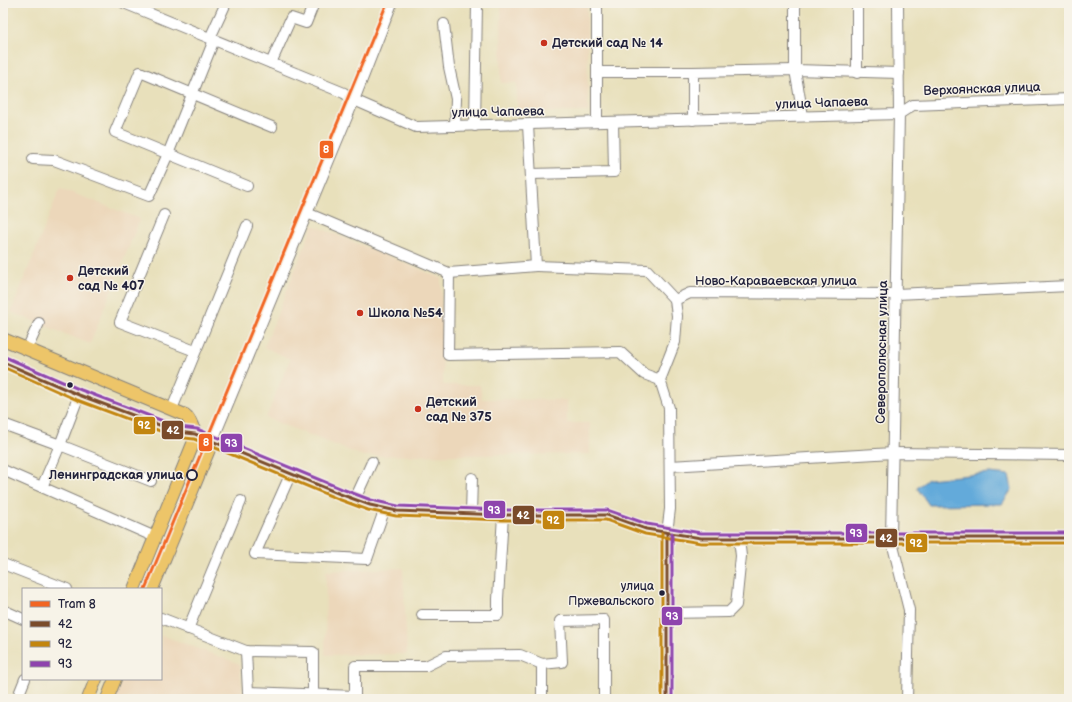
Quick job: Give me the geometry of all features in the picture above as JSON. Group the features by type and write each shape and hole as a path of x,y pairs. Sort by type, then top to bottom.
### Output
{"main road":[{"path":"3,339 172,409 188,417 197,434"},
{"path":"3,362 178,432 192,432 212,442 355,499 397,511 503,515 607,515 646,529 701,538 1069,538"},
{"path":"134,588 197,434"},
{"path":"152,588 212,442"},
{"path":"667,533 667,699"},
{"path":"88,699 96,680"},
{"path":"106,699 115,680"}],"street":[{"name":"улица Чапаева","path":"124,3 344,92 354,100 416,127 899,114"},
{"path":"33,159 54,160 149,196 193,93 226,3"},
{"path":"271,63 291,18 306,22 314,3"},
{"path":"212,442 354,100 392,3"},
{"path":"475,126 477,3"},
{"path":"597,3 597,122"},
{"path":"795,3 795,70 803,116"},
{"path":"857,3 857,73"},
{"name":"Северополюсная улица","path":"898,3 899,114 891,538 909,610 907,699"},
{"path":"444,24 449,67 456,99 455,126"},
{"path":"597,72 795,70 898,73"},
{"path":"247,186 115,132 140,72 272,127"},
{"path":"692,120 693,72"},
{"name":"Верхоянская улица","path":"899,114 913,105 1069,99"},
{"path":"531,174 614,172 613,122"},
{"path":"528,125 536,266"},
{"path":"307,213 449,273 536,266 647,270 675,300 677,316 675,342 660,380 669,408 670,509 667,533"},
{"path":"164,215 120,322 195,351"},
{"path":"172,409 247,226"},
{"path":"449,273 448,356 620,352 644,374 660,380"},
{"name":"Ново-Караваевская улица","path":"675,300 690,293 896,294 1069,286"},
{"path":"27,349 39,324"},
{"path":"42,487 80,394"},
{"path":"3,424 151,481"},
{"path":"670,466 893,453 1069,455"},
{"path":"355,499 372,462"},
{"path":"3,470 155,537"},
{"path":"290,473 255,554 367,559 385,508"},
{"path":"471,514 472,478"},
{"path":"188,629 241,501"},
{"path":"422,615 498,615 503,515"},
{"path":"667,613 729,612 736,605 741,556 739,539"},
{"path":"3,564 64,588"},
{"path":"3,610 22,619"},
{"path":"162,618 246,651 313,652 313,697"},
{"path":"246,651 248,692 313,697 355,697 355,666 426,666 446,656 520,655 542,664 562,662 560,621 604,620 604,699"},
{"path":"542,664 542,699"},
{"path":"17,699 25,680"}],"shaded area":[{"name":"Детский сад № 14","path":"501,3 587,3 588,112 517,112 517,83 501,83"},
{"name":"Детский сад № 407","path":"60,188 140,219 90,344 11,312"},
{"path":"313,225 441,278 443,385 480,385 482,399 567,400 567,423 590,423 590,454 363,456 266,418 290,359 264,347"},
{"path":"403,568 407,654 325,655 326,571"},
{"path":"162,635 240,664 243,699 114,699 122,680 162,680"}],"water":[{"path":"990,473 1009,475 1012,489 1002,504 929,505 917,488 928,479"}],"tram line":[{"name":"8","path":"145,588 387,3"}],"transit line":[{"name":"93","path":"5,357 81,390 179,427 197,429 371,500 398,506 503,510 607,510 647,524 701,533 1069,533"},
{"name":"42","path":"3,362 79,395 178,432 195,434 340,494 370,505 397,511 503,515 607,515 646,529 701,538 1069,538"},
{"name":"92","path":"3,367 77,400 176,437 194,439 338,499 368,510 396,516 503,520 606,520 645,534 701,543 1069,543"},
{"name":"92","path":"662,533 662,699"},
{"name":"42","path":"667,533 667,699"},
{"name":"93","path":"672,533 672,699"}],"place":[{"name":"Детский сад № 14","path":"544,43"},
{"name":"Детский сад № 407","path":"70,278"},
{"name":"Школа №54","path":"360,313"},
{"name":"Детский сад № 375","path":"418,409"},
{"name":"Ленинградская улица","path":"192,475"},
{"name":"улица Пржевальского","path":"662,593"}]}
